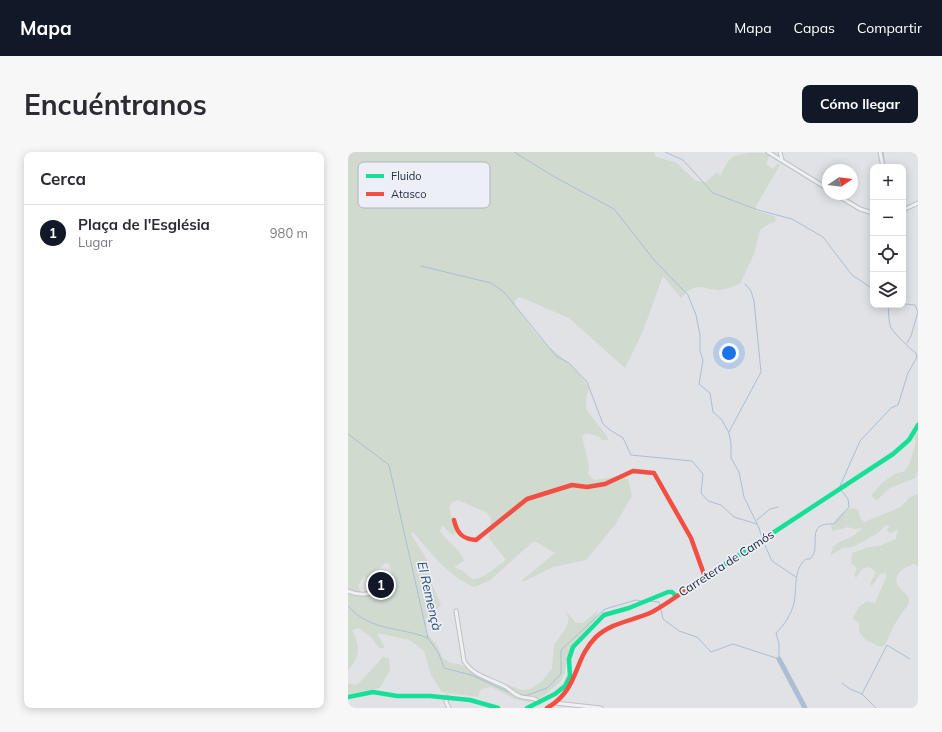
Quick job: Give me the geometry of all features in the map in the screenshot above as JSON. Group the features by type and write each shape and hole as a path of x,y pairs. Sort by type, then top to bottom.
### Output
{"street":[{"path":"768,152 822,186"},
{"path":"780,152 782,160"},
{"path":"880,152 882,164"},
{"path":"844,200 854,206 870,212"},
{"path":"906,209 918,203"},
{"name":"Carretera de Camós","path":"547,708 563,700 574,680 586,650 596,637 611,627 642,616 657,608 893,454 909,440 918,425"},
{"path":"454,520 459,535 466,540 476,540 527,499 572,485 587,487 605,484 633,471 654,473 684,526 705,577"},
{"path":"348,591 367,594 375,592 378,589"},
{"path":"529,707 555,694 568,682 570,676 571,650 599,620 609,613 638,604 668,592 672,592 674,597"},
{"path":"456,611 464,660 467,666 484,678 506,687 519,696 533,698 539,702"},
{"path":"348,697 373,692 397,696 446,697 474,700 498,708"},
{"path":"446,697 446,702 449,708"},
{"path":"563,700 570,706 601,708"}],"shaded area":[{"path":"348,152 654,152 656,157 675,162 696,181 706,182 717,172 720,176 730,159 738,155 749,153 770,154 766,164 773,169 778,163 780,165 756,206 756,211 774,216 776,221 760,230 754,254 740,284 721,290 699,287 691,289 681,298 663,276 643,331 625,368 569,318 520,297 515,300 515,306 540,338 579,374 589,389 586,397 586,409 606,435 608,440 602,440 598,436 586,433 582,436 589,466 588,474 594,480 616,477 628,479 632,496 615,525 586,560 553,567 525,581 521,581 555,553 534,541 489,581 474,587 456,577 433,556 413,532 411,534 429,563 429,577 441,605 427,619 426,633 437,645 442,657 450,663 459,664 488,678 521,690 530,689 541,682 552,669 554,645 566,628 569,618 565,610 576,623 583,623 598,610 595,620 571,646 564,674 560,682 545,695 529,702 515,699 491,687 481,689 478,697 442,692 431,675 424,651 410,640 377,633 385,648 379,648 371,637 359,628 352,630 357,641 358,651 352,665 348,670","holes":["458,500 486,512 491,518 489,538 506,560 480,578 472,579 463,571 454,567 464,561 457,549 440,531 442,525 452,535 456,533 449,507 452,502","385,563 389,564 392,572 383,586 372,594 362,595 358,586 364,576 367,579"]},
{"path":"918,418 918,470 915,478 890,488 877,500 871,496 878,487 894,474 905,471 909,465 916,442 914,438"},
{"path":"918,494 918,566 914,564 903,569 897,575 896,579 899,587 906,594 909,603 894,625 885,645 880,647 866,640 859,632 859,623 853,618 859,607 867,601 875,603 886,578 886,573 880,574 872,586 870,584 876,572 869,567 862,569 856,578 854,575 857,568 851,563 852,553 869,547 879,546 896,539 898,529 892,533 887,531 890,527 886,525 878,533 853,547 843,548 831,555 833,547 836,544 853,536 863,528 854,529 848,527 833,531 831,527 842,513 850,509 858,510 860,518 864,522 901,507 910,497"},
{"path":"383,657 389,658 390,670 380,688 348,694 348,683 355,685 360,682"}],"waterway":[{"path":"514,152 553,176 614,209 655,261 688,295 696,315 700,335 700,351 703,360 699,384 710,393 713,412 722,420 729,433 731,458 739,472 744,497 759,528 762,538"},
{"path":"665,152 683,160 713,193 758,210 792,219 823,237 852,275 870,287"},
{"path":"883,152 885,164"},
{"path":"421,266 491,283 504,292 556,356 569,363 587,382 603,424 623,438 631,455 692,461 703,474 701,493 708,501 721,505 734,517 757,524"},
{"path":"729,432 761,372 754,301 751,291 745,284"},
{"path":"906,304 915,305 918,312 911,336 907,343"},
{"path":"840,486 860,441 891,408 898,405 908,373 917,357 916,353 891,328 888,308"},
{"name":"El Remençà","path":"348,434 389,465 428,638 439,654 444,668 471,675 513,694"},
{"path":"661,609 663,619 679,631 697,637 711,652 733,644 779,659 779,644 776,633 787,620 793,607 797,574 802,563 806,559 810,559 813,554 815,548 816,531 819,527 825,524 834,524 849,507 848,499 841,490"},
{"path":"757,520 770,509 778,507"},
{"path":"763,541 772,561 796,577"},
{"name":"El Remençà","path":"525,696 547,688 561,674 561,650 605,609 636,600 641,601"},
{"name":"El Remençà","path":"650,601 659,602 660,606"},
{"path":"348,606 366,620 385,627 428,638"},
{"path":"862,694 887,645 910,659"},
{"name":"El Remençà","path":"779,659 805,708"},
{"path":"842,683 850,689 862,694 876,708"}],"traffic: fast":[{"path":"695,584 893,454 909,440 918,425"},
{"path":"527,708 555,694 565,686 570,676 569,659 573,647 604,615 629,608 668,592 672,592 676,596"},
{"path":"348,697 373,692 397,696 430,696 470,700 498,708"}],"traffic: jam":[{"path":"454,520 459,532 464,537 476,540 527,499 572,485 587,487 605,484 633,471 654,473 691,538 705,577"},
{"path":"547,708 558,700 565,692 571,683 583,655 596,637 609,628 652,612 695,584"}],"place":[{"name":"Plaça de l'Església","path":"381,585"}]}
